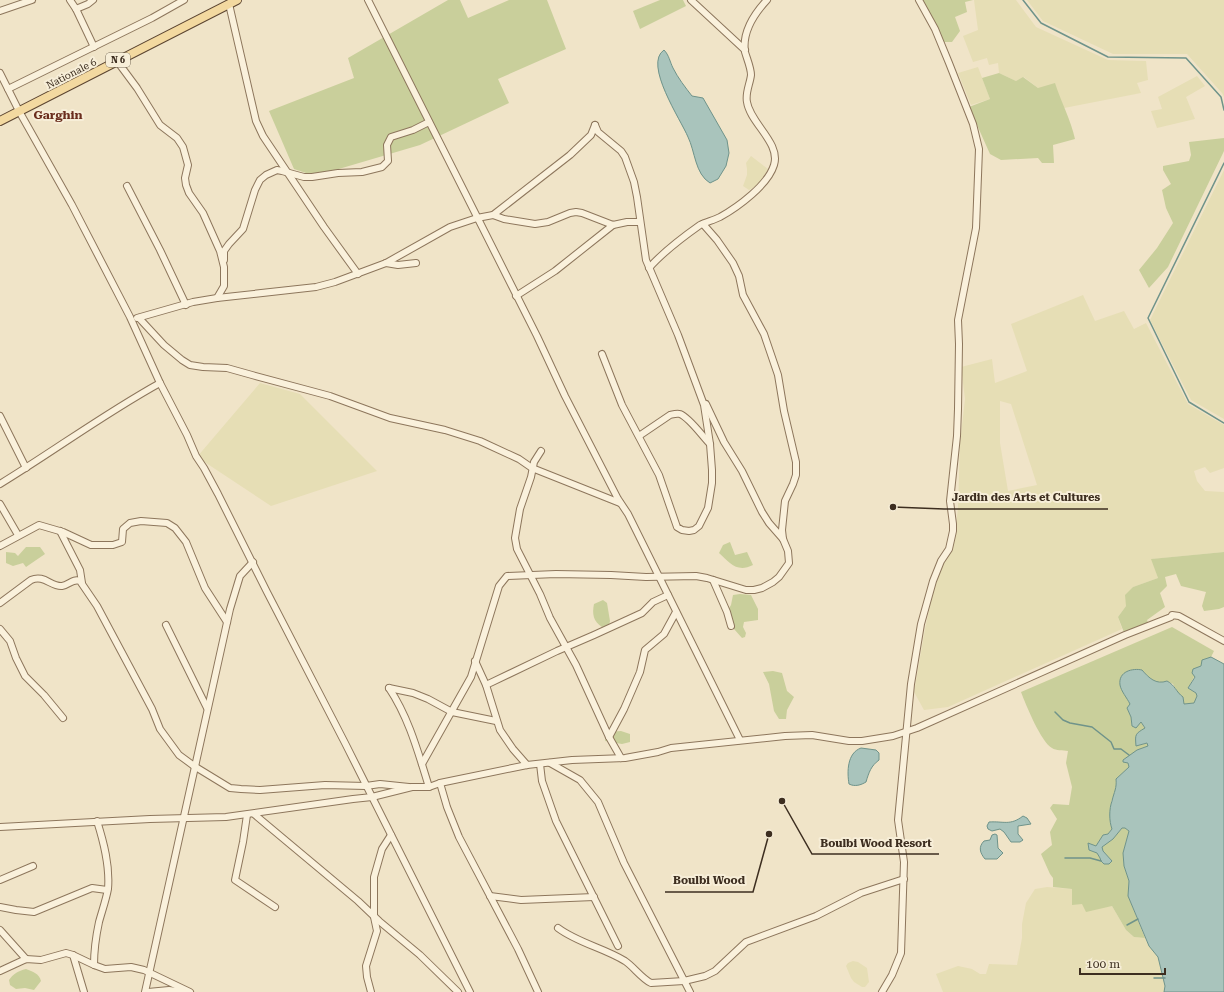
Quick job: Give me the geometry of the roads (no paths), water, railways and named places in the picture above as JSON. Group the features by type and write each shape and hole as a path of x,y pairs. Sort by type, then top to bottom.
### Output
{"main road":[{"name":"Nationale 6","path":"0,121 237,0"}],"street":[{"path":"0,12 32,0"},
{"path":"70,0 94,46"},
{"path":"76,9 93,0"},
{"path":"8,89 152,18 175,2 184,0"},
{"path":"368,0 565,396 620,503 628,514 740,740"},
{"path":"691,0 745,50"},
{"path":"649,268 668,250 703,224 720,217 746,198 762,184 774,166 775,161 772,148 755,121 746,102 751,74 745,50 745,38 750,23 766,0"},
{"path":"882,992 892,975 901,953 904,862 898,820 911,684 921,624 936,571 949,549 953,531 950,501 957,436 959,344 958,320 976,228 979,149 973,124 949,63 935,29 919,0"},
{"path":"229,4 256,120 287,173 358,274"},
{"path":"117,61 160,125 178,138 181,142 188,166 185,178 186,185 189,193 203,212 220,251 224,267"},
{"path":"0,72 19,111 72,205 130,317 160,384 187,434 196,456 215,488 253,562 470,992"},
{"path":"217,298 224,286 224,251 244,229 255,190 260,180 276,170 304,177 312,177 338,173 362,172 382,167 388,161 388,145 391,137 413,130 429,122"},
{"path":"130,317 134,319 139,318 211,298 316,287 386,264 450,227 477,218 493,215 575,151 591,134 595,125 602,136 625,157 634,182 644,253 678,335 701,396 724,442 742,471 762,512 769,523 783,539"},
{"path":"127,186 186,305"},
{"path":"493,215 504,219 535,224 548,222 576,212 613,225"},
{"path":"516,296 555,271 613,225 627,222 640,222"},
{"path":"422,764 468,684 499,586 507,576 529,574 659,577 696,576 746,590 762,588 773,582 779,577 789,563 788,551 783,539 782,530 785,502 796,475 796,462 784,411 778,375 764,334 743,295 739,276 733,263 703,224"},
{"path":"386,264 398,265 416,262"},
{"path":"139,318 164,346 190,365 227,368 252,374 330,396 390,418 445,430 480,441 519,459 532,468 620,503"},
{"path":"602,354 617,393 659,476 677,527 682,530 689,531 700,526 708,508 712,484 710,444 701,396"},
{"path":"0,484 106,415 160,384"},
{"path":"639,436 670,415 676,413 681,414 710,444"},
{"path":"0,416 26,468"},
{"path":"541,451 534,462 531,477 520,509 515,538 517,549 540,594 550,618 576,665 609,737 621,758"},
{"path":"0,504 18,535"},
{"path":"0,546 38,525 60,531 91,545 113,545 122,542 123,529 130,523 141,520 167,523 175,528 186,542 205,588 227,622"},
{"path":"60,531 80,570 82,583"},
{"path":"183,992 169,990 147,992 194,766 227,622 240,576 253,562"},
{"path":"0,603 31,580 37,578 59,586 66,585 78,579 97,606 152,708 160,729 179,755 230,788 260,790 325,785 366,786 380,784 428,787 527,764 621,758 658,752 671,748 740,740 812,735 849,741 862,741 907,732 1125,635 1171,617 1172,615 1180,616 1224,640"},
{"path":"713,580 727,612 731,626"},
{"path":"486,685 642,612 653,602 668,595"},
{"path":"609,737 624,709 640,672 646,650 664,634 676,612"},
{"path":"166,625 207,708"},
{"path":"0,629 10,641 25,676 44,695 63,718"},
{"path":"476,661 486,685 500,730 527,764"},
{"path":"428,787 409,726 402,710 389,688 413,693 452,712 496,720"},
{"path":"550,763 580,780 598,802 624,862 690,992"},
{"path":"540,764 542,781 556,821 618,946"},
{"path":"440,783 452,822 518,949 538,992"},
{"path":"0,827 150,818 183,819 226,817 372,797 412,787"},
{"path":"251,814 235,880 275,907"},
{"path":"251,814 358,901 420,955 458,992"},
{"path":"94,965 97,935 108,879 107,862 97,822"},
{"path":"370,991 366,966 377,931 374,916 374,877 382,849 391,836"},
{"path":"0,880 33,866"},
{"path":"558,928 573,937 626,962 651,983 684,981 705,976 715,971 746,942 816,916 861,893 904,879"},
{"path":"0,907 34,912 92,888 107,890"},
{"path":"490,896 521,900 594,898"},
{"path":"0,930 26,959"},
{"path":"0,971 26,959 41,960 66,953 105,969 131,967 150,972 190,992"},
{"path":"73,955 84,992"}],"water":[{"path":"664,50 677,75 692,96 703,98 727,140 729,153 726,166 718,179 710,183 701,174 698,168 688,137 672,106 661,79 658,67 659,57"},
{"path":"1211,657 1224,664 1224,992 1164,992 1165,986 1158,957 1149,946 1128,896 1129,881 1124,866 1123,853 1129,831 1122,828 1113,839 1102,847 1103,851 1112,861 1109,864 1104,864 1097,853 1089,850 1088,843 1096,846 1103,835 1108,834 1112,829 1110,822 1110,811 1116,788 1116,779 1129,767 1128,763 1123,762 1123,760 1137,750 1148,746 1147,743 1136,746 1136,735 1145,728 1141,722 1136,728 1132,726 1131,717 1127,708 1130,704 1120,685 1121,676 1131,670 1142,670 1153,680 1159,682 1167,681 1170,683 1183,697 1184,704 1194,703 1197,696 1196,693 1188,688 1195,677 1192,673 1193,669 1201,666 1202,660"},
{"path":"861,748 876,750 879,753 879,760 868,775 866,782 858,785 851,785 849,784 848,779 849,763 856,750"},
{"path":"1023,816 1027,818 1031,824 1018,826 1018,834 1023,840 1020,842 1011,842 1000,829 992,831 988,829 987,826 989,822 1010,822"},
{"path":"992,835 997,835 998,848 1003,853 997,859 985,859 980,848 984,841 990,840"}],"waterway":[{"path":"1023,0 1041,23 1108,57 1186,58 1221,97 1224,110"},
{"path":"1224,163 1148,318 1189,402 1224,423"},
{"path":"1055,712 1063,720 1070,723 1092,727 1111,742 1114,749 1121,749 1129,755"},
{"path":"1065,858 1090,858 1101,861"},
{"path":"1127,925 1138,919"},
{"path":"1154,978 1165,978"}],"place":[{"name":"Jardin des Arts et Cultures","path":"893,507"},
{"name":"Boulbi Wood Resort","path":"782,801"},
{"name":"Boulbi Wood","path":"769,834"}],"district":[{"name":"Garghin","path":"58,115"}]}
